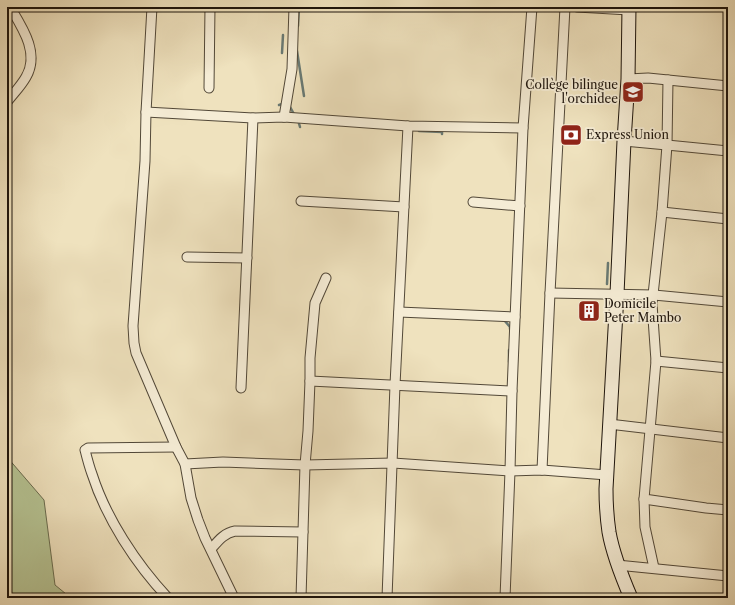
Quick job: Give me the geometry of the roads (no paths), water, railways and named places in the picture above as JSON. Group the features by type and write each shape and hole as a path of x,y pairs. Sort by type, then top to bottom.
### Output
{"main road":[{"path":"629,8 628,79 606,475 606,508 609,533 617,565 631,598"}],"street":[{"path":"7,102 26,77 30,68 32,57 29,44 10,7"},
{"path":"152,7 146,112 145,161 132,326 134,342 136,353 176,447 185,464 191,498 198,520 234,598"},
{"path":"209,88 210,7"},
{"path":"284,117 292,69 294,7"},
{"path":"505,598 523,128 532,7"},
{"path":"542,470 565,7"},
{"path":"577,7 629,8"},
{"path":"628,79 648,78 728,86"},
{"path":"654,568 645,527 644,499 656,361 652,304 662,212 667,144 668,80"},
{"path":"146,112 253,118 284,117 408,126 523,128"},
{"path":"241,388 253,118"},
{"path":"388,598 395,385 408,126"},
{"path":"624,141 728,151"},
{"path":"301,201 404,207"},
{"path":"473,202 520,206"},
{"path":"662,212 728,219"},
{"path":"187,256 247,258"},
{"path":"301,598 310,358 315,303 326,278"},
{"path":"550,293 654,295 728,302"},
{"path":"399,312 515,317"},
{"path":"656,361 728,368"},
{"path":"310,381 512,391"},
{"path":"609,424 728,438"},
{"path":"168,598 124,542 102,500 85,450 88,448 176,447"},
{"path":"185,464 223,462 305,465 393,463 510,471 542,470 606,475"},
{"path":"644,499 728,510"},
{"path":"211,549 224,535 235,530 303,532"},
{"path":"617,565 728,576"}],"waterway":[{"path":"298,26 299,7"},
{"path":"282,53 283,35"},
{"path":"297,51 304,96"},
{"path":"279,105 285,103"},
{"path":"289,105 295,116"},
{"path":"298,120 300,127"},
{"path":"419,131 442,132 442,134"},
{"path":"607,284 608,263"},
{"path":"503,320 510,327 510,329"},
{"path":"509,350 509,362"}],"place":[{"name":"Collège bilingue l'orchidee","path":"633,92"},
{"name":"Express Union","path":"571,135"},
{"name":"Domicile Peter Mambo","path":"589,311"}]}
